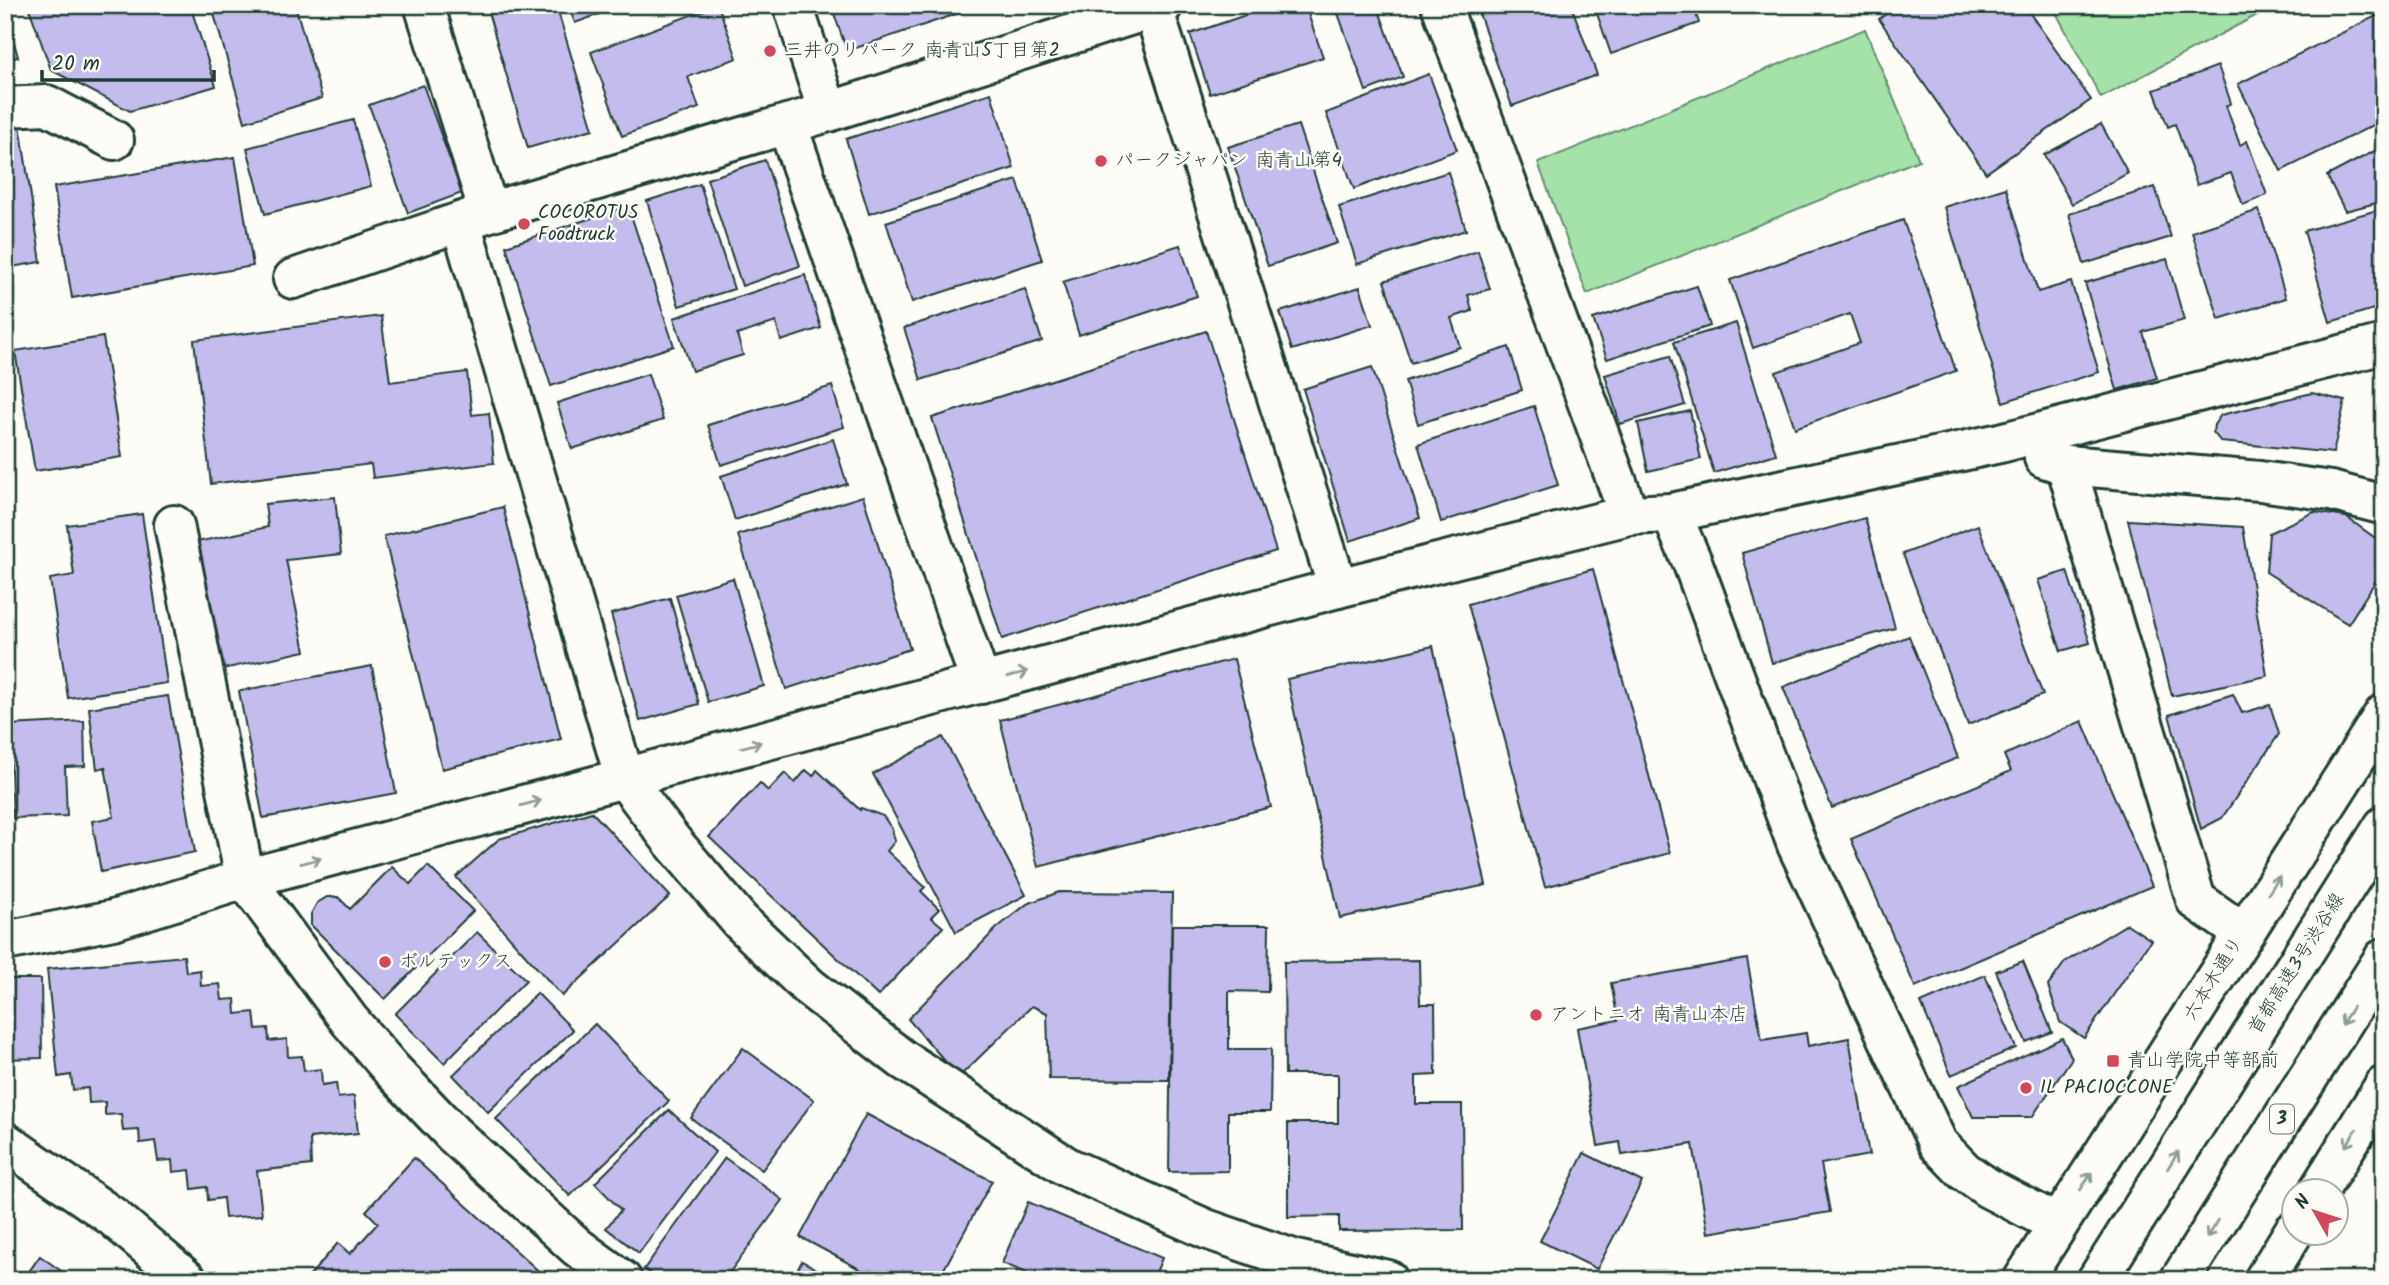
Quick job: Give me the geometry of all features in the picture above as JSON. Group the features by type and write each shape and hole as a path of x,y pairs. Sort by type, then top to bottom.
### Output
{"main road":[{"path":"424,5 475,217 625,779 672,841 740,922 808,987 902,1059 1067,1167 1206,1229 1296,1260 1388,1280"},
{"path":"793,5 828,111"},
{"path":"1441,5 1629,515"},
{"path":"293,279 475,217 787,124 1156,6 1338,588"},
{"path":"5,107 47,105 114,140"},
{"path":"787,124 981,684"},
{"path":"5,941 113,920 245,879 1338,588 1629,515 1671,513 2000,443 2384,344"},
{"path":"2000,443 2066,465 2260,481 2332,491 2384,505"},
{"path":"2066,465 2196,900 2243,933"},
{"path":"1671,513 1693,564 1797,845 1938,1144 1964,1171 1988,1188 2058,1224"},
{"path":"174,526 245,879 349,1020 392,1070 453,1134 525,1200 577,1247 622,1280"},
{"name":"六本木通り","path":"2023,1280 2384,714"},
{"name":"首都高速3号渋谷線","path":"2097,1280 2384,825"},
{"name":"3","path":"2180,1280 2384,958"},
{"path":"2328,1176 2384,1086"},
{"path":"5,1142 113,1217 187,1280"},
{"path":"2264,1280 2285,1246"}],"green space":[{"path":"2052,5 2276,5 2101,98"},
{"path":"1865,29 1919,160 1587,294 1538,163"}],"building":[{"path":"28,5 190,5 216,86 130,111 51,70"},
{"path":"243,5 295,5 322,98 245,122 214,14"},
{"path":"486,5 556,5 593,129 528,148"},
{"path":"568,5 624,5 575,23"},
{"path":"718,5 737,58 688,77 699,108 622,136 591,52"},
{"path":"831,5 983,5 847,51"},
{"path":"1029,5 1052,5 1032,12"},
{"path":"1275,5 1305,5 1323,57 1210,94 1190,34"},
{"path":"1335,5 1377,5 1403,77 1366,91"},
{"path":"1476,5 1571,5 1597,75 1512,106"},
{"path":"1594,5 1693,5 1699,23 1611,54"},
{"path":"1899,5 2024,5 2091,100 1986,173 1879,19"},
{"path":"5,9 18,57 5,60"},
{"path":"2380,14 2384,22 2384,120 2281,171 2238,84"},
{"path":"2218,66 2231,103 2226,106 2240,145 2247,141 2267,195 2243,205 2231,173 2197,185 2175,124 2168,127 2154,90"},
{"path":"1429,74 1457,150 1354,189 1326,113"},
{"path":"423,85 462,193 408,213 369,105"},
{"path":"991,93 1014,168 869,214 846,139"},
{"path":"353,120 371,186 265,214 247,148"},
{"path":"2101,124 2128,173 2072,204 2044,155"},
{"path":"20,125 41,262 5,268 5,128"},
{"path":"1298,125 1337,243 1268,266 1228,147"},
{"path":"2384,146 2384,201 2345,211 2327,176"},
{"path":"235,157 253,266 72,298 54,187"},
{"path":"765,160 800,266 742,286 707,179"},
{"path":"1448,172 1466,230 1357,264 1339,207"},
{"path":"1017,180 1042,260 912,302 886,222"},
{"path":"700,184 734,289 679,306 647,201"},
{"path":"2155,187 2171,237 2084,264 2069,214"},
{"path":"2006,188 2038,292 2071,282 2099,372 2003,402 1944,207"},
{"path":"628,206 674,346 551,386 506,246"},
{"path":"2384,208 2384,306 2330,322 2304,231"},
{"path":"2259,210 2286,298 2219,319 2192,232"},
{"path":"1903,220 1956,371 1795,428 1776,372 1860,343 1850,314 1753,348 1730,280"},
{"path":"1180,245 1197,296 1079,335 1063,282"},
{"path":"1478,251 1490,289 1468,295 1472,311 1451,318 1460,347 1411,363 1384,281"},
{"path":"2167,259 2184,320 2143,332 2157,378 2117,390 2085,283"},
{"path":"805,275 821,328 781,341 776,322 737,335 743,355 692,371 674,318"},
{"path":"1697,286 1710,326 1607,359 1593,319"},
{"path":"1360,287 1372,325 1292,350 1280,312"},
{"path":"1025,289 1042,341 921,380 904,328"},
{"path":"381,316 390,382 467,372 472,415 489,413 494,463 373,478 371,464 211,484 194,340"},
{"path":"1736,323 1776,454 1714,473 1674,342"},
{"path":"1206,331 1276,551 1002,639 932,418"},
{"path":"103,337 122,457 35,471 15,351"},
{"path":"1509,347 1522,390 1418,424 1405,381"},
{"path":"1670,356 1685,405 1620,424 1605,375"},
{"path":"1372,367 1420,518 1350,541 1303,389"},
{"path":"648,374 663,420 572,449 557,403"},
{"path":"832,386 844,427 721,465 708,425"},
{"path":"2312,393 2345,401 2333,453 2221,442 2213,432 2221,415"},
{"path":"1534,406 1558,485 1441,522 1418,444"},
{"path":"1690,411 1701,459 1648,471 1638,423"},
{"path":"833,439 847,484 735,520 721,476"},
{"path":"863,496 910,649 786,689 738,535"},
{"path":"335,497 341,554 286,560 305,651 223,669 197,542 268,527 265,504"},
{"path":"503,507 561,739 442,769 384,536"},
{"path":"2314,512 2346,517 2378,540 2384,551 2384,568 2348,624 2266,572 2269,533"},
{"path":"142,514 167,683 68,698 50,579 74,575 67,525"},
{"path":"1865,518 1895,628 1772,663 1742,553"},
{"path":"2128,520 2243,527 2267,676 2172,696"},
{"path":"1978,525 2043,695 1968,725 1903,554"},
{"path":"1593,569 1670,853 1545,887 1468,604"},
{"path":"2067,571 2090,643 2061,651 2038,580"},
{"path":"733,578 764,686 708,702 676,595"},
{"path":"670,598 699,704 640,721 611,614"},
{"path":"1909,636 1958,758 1832,808 1783,687"},
{"path":"1433,646 1486,885 1340,918 1287,679"},
{"path":"1234,659 1271,807 1038,867 1000,720"},
{"path":"372,666 396,793 263,818 239,691"},
{"path":"2233,694 2242,713 2270,705 2279,734 2222,818 2201,829 2169,715"},
{"path":"168,696 195,852 101,872 92,821 114,817 105,767 97,769 89,708"},
{"path":"84,721 85,766 65,767 67,816 13,818 9,725"},
{"path":"2082,721 2152,886 1915,987 1851,839 2011,771 2004,755"},
{"path":"943,737 1026,895 956,932 873,774"},
{"path":"806,770 813,776 817,770 860,810 861,808 883,816 892,829 895,841 887,851 925,887 921,891 939,909 931,917 943,927 878,996 709,837 760,783 768,791 785,773 795,783"},
{"path":"592,812 670,896 562,996 456,877 499,839"},
{"name":"ボルテックス","path":"428,866 473,911 385,999 311,925 311,914 317,903 327,897 338,897 350,909 392,867 410,884"},
{"path":"1059,892 1172,893 1169,1080 1049,1079 1047,1013 1032,1006 959,1077 908,1019 997,928 1027,904"},
{"path":"2127,924 2151,940 2084,1038 2060,1022 2048,986 2065,962"},
{"path":"1172,925 1269,925 1268,992 1229,991 1229,1049 1271,1049 1270,1112 1228,1112 1228,1171 1169,1172"},
{"path":"477,932 526,980 444,1063 395,1014"},
{"path":"184,956 186,972 200,970 201,986 220,984 222,1000 235,999 236,1014 254,1012 256,1029 268,1028 269,1041 287,1039 288,1057 302,1056 304,1071 321,1069 322,1085 336,1083 338,1098 354,1096 358,1133 310,1138 311,1165 257,1171 262,1215 225,1218 223,1198 208,1200 207,1187 192,1189 190,1170 173,1172 172,1160 158,1161 155,1141 140,1143 139,1130 123,1131 121,1114 105,1115 105,1102 89,1103 88,1088 73,1090 71,1075 58,1077 47,969"},
{"path":"1747,959 1762,1040 1806,1033 1808,1046 1849,1038 1869,1155 1821,1164 1830,1212 1708,1233 1693,1144 1622,1155 1620,1142 1598,1146 1577,1028 1618,1020 1611,983"},
{"path":"1419,960 1420,1004 1435,1004 1436,1075 1416,1076 1416,1104 1462,1104 1463,1230 1339,1231 1339,1216 1288,1217 1288,1123 1338,1123 1338,1076 1285,1074 1284,962"},
{"path":"2023,961 2052,1032 2026,1042 1996,971"},
{"path":"1985,975 2016,1048 1951,1075 1921,1003"},
{"path":"5,979 41,979 42,1058 5,1059"},
{"path":"537,993 573,1030 488,1112 453,1075"},
{"path":"595,1024 669,1101 570,1196 496,1119"},
{"path":"2062,1038 2072,1058 2032,1117 1973,1117 1958,1086"},
{"path":"743,1048 814,1100 762,1170 691,1118"},
{"path":"669,1110 715,1152 639,1253 606,1228 621,1210 595,1183"},
{"path":"866,1114 992,1181 938,1280 880,1280 800,1237"},
{"path":"1584,1153 1642,1182 1597,1269 1540,1241"},
{"path":"414,1158 545,1277 543,1280 306,1280 338,1243 350,1254 378,1223 366,1211"},
{"path":"725,1158 783,1200 724,1280 659,1280 644,1269"},
{"path":"1028,1202 1162,1258 1153,1280 1043,1280 1002,1263"},
{"path":"40,1256 74,1280 23,1280"},
{"path":"802,1261 836,1280 792,1280"},
{"path":"1168,1272 1193,1280 1165,1280"}],"place":[{"name":"三井のリパーク 南青山5丁目第2","path":"770,51"},
{"name":"パークジャパン 南青山第4","path":"1101,161"},
{"name":"COCOROTUS Foodtruck","path":"524,224"},
{"name":"ボルテックス","path":"385,962"},
{"name":"アントニオ 南青山本店","path":"1536,1015"},
{"name":"青山学院中等部前","path":"2113,1061"},
{"name":"IL PACIOCCONE","path":"2026,1088"}]}
